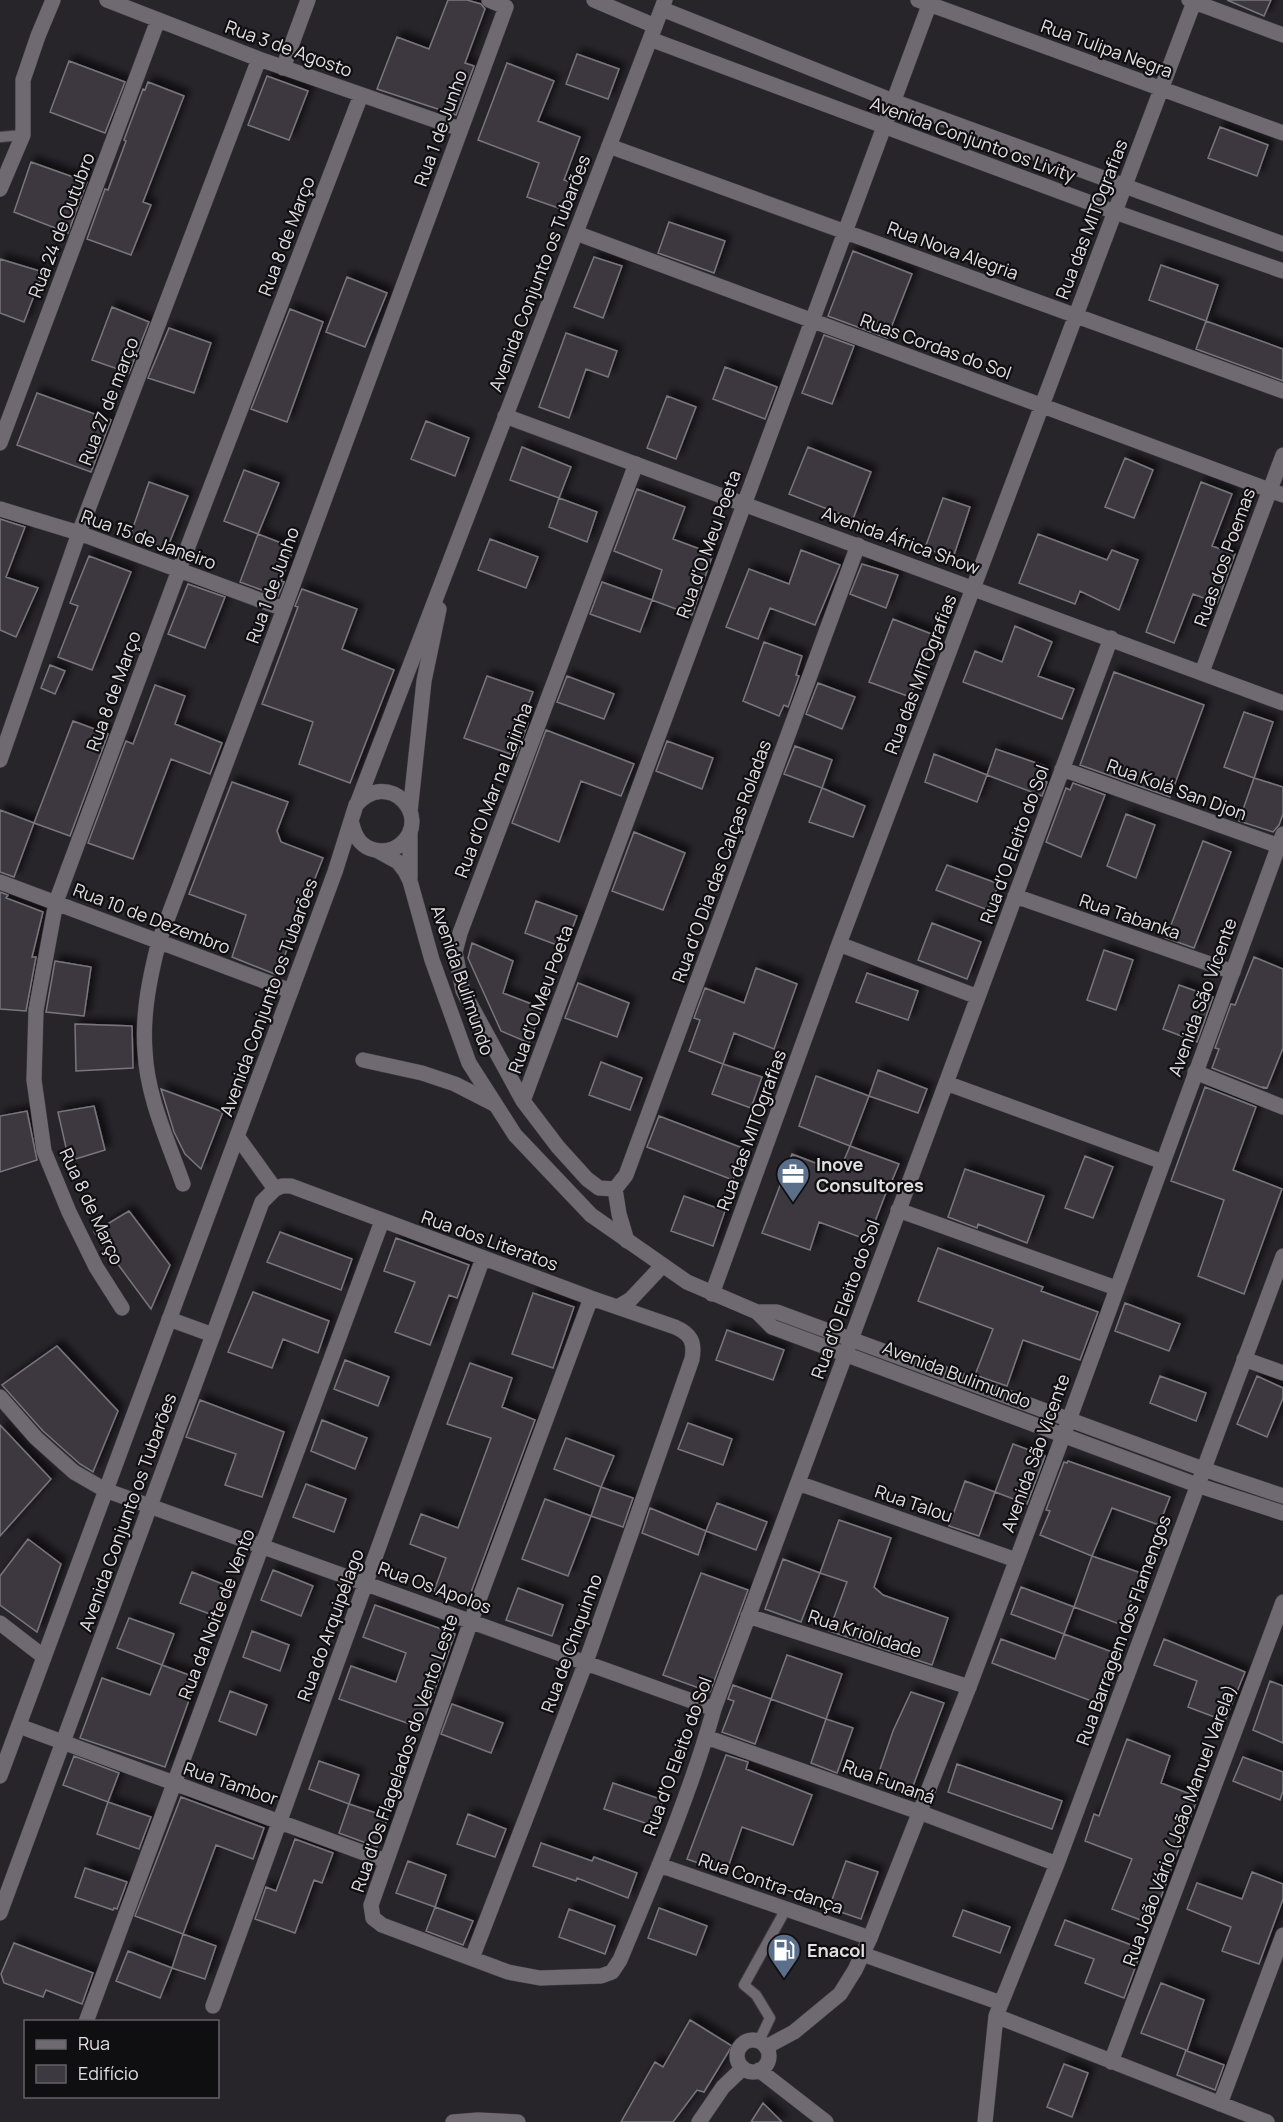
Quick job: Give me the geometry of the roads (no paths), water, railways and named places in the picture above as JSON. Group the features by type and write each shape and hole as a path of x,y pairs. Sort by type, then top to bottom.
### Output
{"street":[{"path":"0,189 23,135 23,80 53,0"},
{"name":"Rua 3 de Agosto","path":"107,0 283,68 460,129"},
{"path":"283,68 308,0"},
{"path":"489,0 512,3"},
{"name":"Avenida Conjunto os Livity","path":"594,0 653,32 883,126 1283,271"},
{"name":"Rua Tulipa Negra","path":"927,1 1283,133"},
{"name":"Rua d'O Meu Poeta","path":"523,1101 812,321 927,1"},
{"path":"1191,1 1283,34"},
{"name":"Rua das MITOgrafias","path":"712,1294 839,945 1161,89 1191,1"},
{"name":"Rua 1 de Junho","path":"183,1184 153,1100 145,1050 148,987 159,941 284,609 460,129 512,3"},
{"name":"Avenida Conjunto os Livity","path":"664,4 893,100 1283,244"},
{"name":"Avenida Conjunto os Tubarões","path":"450,560 664,4"},
{"name":"Rua 24 de Outubro","path":"0,443 158,20"},
{"name":"Rua 27 de março","path":"0,760 79,533 259,59"},
{"name":"Rua 8 de Março","path":"122,1308 91,1258 44,1151 34,1080 36,1010 56,902 179,570 361,95"},
{"name":"Rua Nova Alegria","path":"609,146 1283,391"},
{"name":"Ruas Cordas do Sol","path":"576,234 1276,492"},
{"name":"Avenida África Show","path":"505,416 1283,703"},
{"name":"Ruas dos Poemas","path":"1202,672 1276,492 1283,455"},
{"name":"Rua d'O Mar na Lajinha","path":"615,1189 599,1188 587,1179 558,1147 523,1101 463,992 455,952 460,933 636,464"},
{"name":"Rua 15 de Janeiro","path":"0,509 79,533 284,609"},
{"name":"Rua d'O Dia das Calças Roladas","path":"615,1189 626,1175 858,545"},
{"path":"410,882 398,862 360,842 354,834 352,814 450,560"},
{"path":"410,812 424,681 450,560"},
{"name":"Rua d'O Eleito do Sol","path":"472,1958 508,1972 540,1978 601,1976 612,1972 621,1960 659,1865 748,1616 1111,638"},
{"name":"Rua Kolá San Djon","path":"1062,769 1281,840"},
{"path":"356,805 363,798 381,791 399,796 406,803 412,821 410,882"},
{"name":"Avenida Conjunto os Tubarões","path":"0,1776 352,824"},
{"path":"335,872 350,856 397,847 410,831"},
{"name":"Avenida São Vicente","path":"763,2044 794,2032 840,1994 855,1970 870,1938 969,1687 1069,1420 1281,840"},
{"name":"Rua 10 de Dezembro","path":"0,882 291,991"},
{"name":"Avenida Bulimundo","path":"410,882 432,960 469,1063 515,1135 591,1215 662,1266 712,1294 757,1312 777,1312 848,1346 1063,1435 1197,1485 1283,1513"},
{"name":"Rua Tabanka","path":"1015,896 1233,972"},
{"path":"839,945 978,997"},
{"path":"363,1060 422,1073 455,1084 494,1104"},
{"path":"1195,1072 1283,1107"},
{"path":"946,1083 1163,1162"},
{"name":"Avenida Conjunto os Tubarões","path":"0,1913 262,1202 274,1189 237,1137"},
{"name":"Rua dos Literatos","path":"274,1189 291,1186 684,1331 692,1337"},
{"path":"615,1189 627,1241"},
{"path":"898,1210 1116,1288"},
{"name":"Rua da Noite de Vento","path":"87,2020 382,1221"},
{"name":"Rua Barragem dos Flamengos","path":"985,2122 999,2010 1057,1864 1283,1256"},
{"name":"Rua do Arquipélago","path":"213,2006 483,1258"},
{"path":"618,1307 631,1299 662,1266"},
{"name":"Rua d'Os Flagelados do Vento Leste","path":"472,1958 382,1925 373,1918 371,1905 471,1621 591,1298"},
{"path":"169,1318 213,1335"},
{"name":"Rua de Chiquinho","path":"472,1958 586,1662 692,1359 694,1348 692,1337"},
{"name":"Avenida Bulimundo","path":"848,1346 1069,1420 1283,1496"},
{"path":"1244,1359 1283,1373"},
{"name":"Rua Os Apolos","path":"0,1397 36,1438 74,1472 105,1490 714,1709"},
{"name":"Rua Talou","path":"798,1483 1016,1560"},
{"name":"Rua João Vário (João Manuel Varela)","path":"1111,2062 1283,1602"},
{"name":"Rua Kriolidade","path":"748,1616 969,1687"},
{"path":"0,1623 44,1657"},
{"name":"Rua Tambor","path":"19,1726 386,1861"},
{"name":"Rua Funaná","path":"706,1737 919,1812 1057,1864"},
{"name":"Rua Contra-dança","path":"659,1865 870,1938"},
{"path":"1220,2104 1283,1935"},
{"path":"862,1954 999,2010 1111,2062 1267,2122"},
{"path":"748,2040 763,2044 768,2052 767,2063 759,2070 749,2071 743,2068 737,2061 740,2046 748,2040"},
{"path":"699,2122 723,2086 743,2068"},
{"path":"759,2070 826,2122"},
{"path":"453,2122 477,2120 518,2122"}],"lane":[{"path":"0,137 23,135"},
{"path":"763,2044 770,2018 756,1995 744,1985 786,1909"}],"place":[{"name":"Inove Consultores","path":"793,1203"},
{"name":"Enacol","path":"784,1979"}]}
